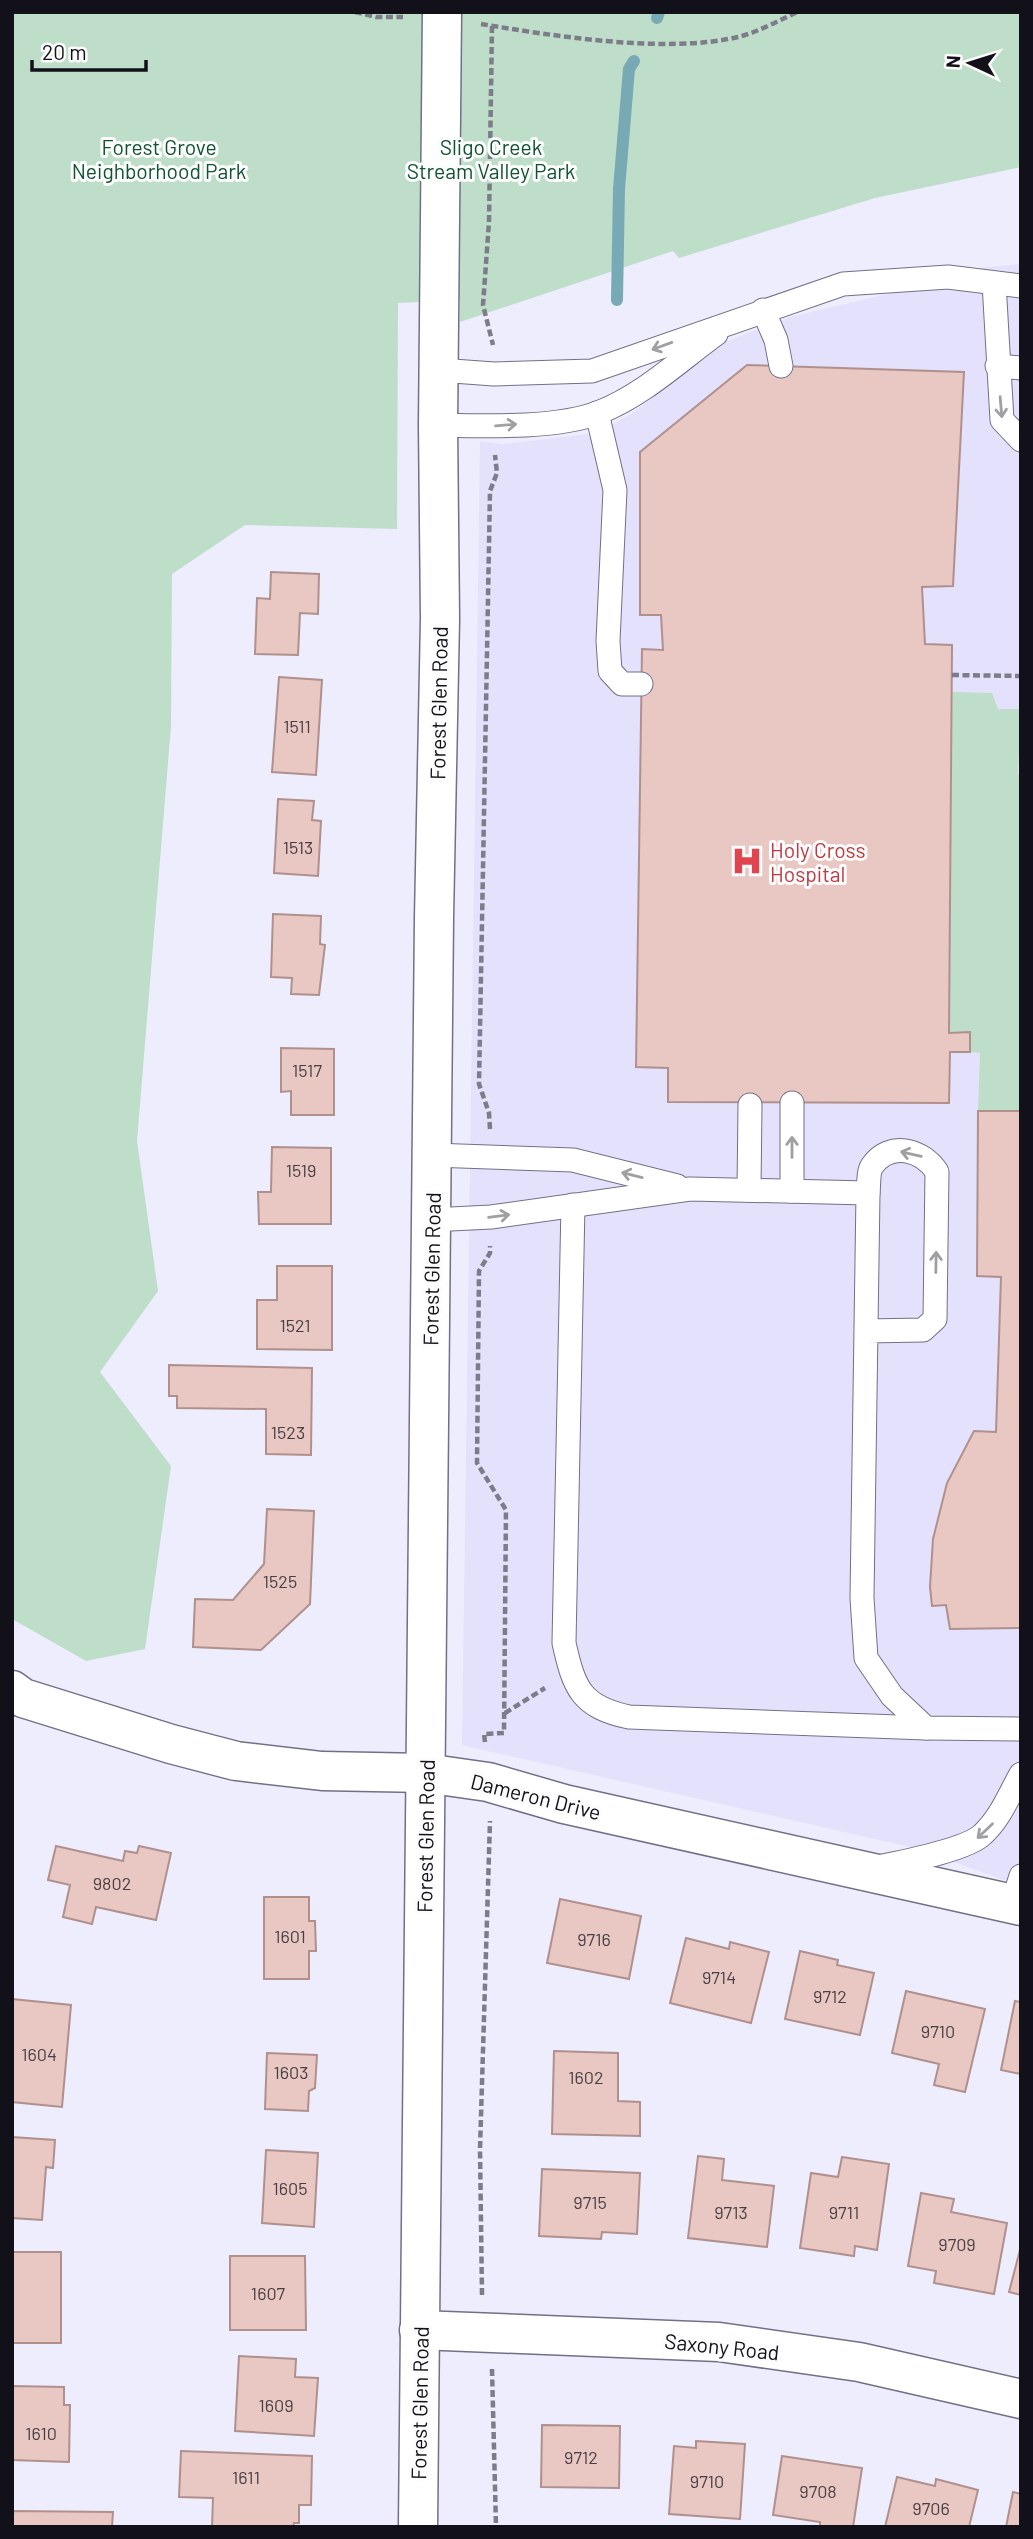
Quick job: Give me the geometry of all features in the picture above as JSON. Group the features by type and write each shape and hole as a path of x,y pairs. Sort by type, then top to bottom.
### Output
{"street":[{"name":"Forest Glen Road","path":"418,2527 440,619 438,425 442,17"},
{"name":"Dameron Drive","path":"16,1703 236,1761 322,1771 425,1773 488,1782 564,1804 860,1871 1018,1896"},
{"name":"Saxony Road","path":"419,2330 719,2342 859,2362 1021,2399"}],"lane":[{"path":"439,370 494,374 592,371 727,326 762,310 832,287 878,280 948,277 1021,286"},
{"path":"993,283 1002,419 1021,440"},
{"path":"762,310 776,340 781,366"},
{"path":"438,425 491,426 597,414 628,399 727,326"},
{"path":"997,366 1021,368"},
{"path":"597,414 615,491 608,641 610,671 622,684 640,684"},
{"path":"792,1103 792,1191"},
{"path":"749,1190 750,1104"},
{"path":"866,1331 923,1330 935,1319 937,1172 929,1159 908,1150 886,1152 871,1167 868,1194 866,1331 862,1623 866,1658 892,1696 926,1728"},
{"path":"432,1155 573,1160 690,1189"},
{"path":"431,1220 491,1217 690,1189 868,1194"},
{"path":"573,1205 564,1643 570,1672 582,1696 604,1711 629,1717 1021,1729"},
{"path":"860,1871 937,1853 981,1837 1000,1815 1021,1774"}],"path":[{"path":"355,12 376,17 442,17 492,26 605,39 704,43 739,37 797,12"},
{"path":"492,26 489,222 483,306 493,339"},
{"path":"489,1113 479,1084 490,491 497,473"},
{"path":"951,676 1021,676"},
{"path":"490,1253 479,1271 477,1463 506,1510 504,1733 484,1734 491,1837 480,2149 481,2287 494,2384 495,2527"},
{"path":"504,1713 570,1672"}],"shaded area":[{"name":"Holy Cross Hospital","path":"1021,264 1021,1886 914,1848 462,1745 480,442 504,444 597,433 631,414 722,343 790,317 896,292 977,268"}],"green space":[{"path":"12,12 1021,12 1021,167 875,198 679,258 673,251 460,322 460,300 398,303 397,529 245,525 172,574 171,726 137,1141 158,1291 100,1372 171,1466 145,1649 86,1661 12,1619"},
{"path":"952,692 992,693 998,709 1021,709 1018,774 1021,777 1021,1111 978,1111 980,1053 970,1052 970,1032 949,1033"}],"building":[{"path":"747,365 964,372 953,586 922,587 925,644 952,645 949,1033 970,1032 970,1052 950,1052 949,1103 668,1102 668,1068 636,1067 642,649 663,650 661,615 640,615 640,452"},
{"path":"271,572 319,574 318,614 300,613 298,655 255,654 257,598 270,599"},
{"path":"279,677 322,680 316,775 272,772"},
{"path":"278,799 314,801 312,820 321,821 318,876 274,873"},
{"path":"273,914 321,916 320,944 325,945 319,995 291,994 292,978 271,977"},
{"path":"281,1048 334,1049 334,1115 291,1115 291,1091 281,1092"},
{"path":"978,1111 1021,1111 1021,1628 950,1629 946,1605 932,1606 930,1587 933,1539 947,1483 974,1431 996,1432 1001,1277 977,1276"},
{"path":"272,1147 331,1148 331,1224 259,1224 258,1192 271,1192"},
{"path":"277,1266 332,1266 332,1350 257,1349 257,1300 277,1300"},
{"path":"169,1365 312,1368 311,1455 266,1454 266,1409 177,1408 177,1396 169,1396"},
{"path":"267,1509 314,1511 310,1604 261,1650 193,1647 195,1599 233,1600 264,1564"},
{"path":"56,1846 123,1861 125,1851 137,1853 139,1846 171,1853 156,1920 96,1907 92,1924 63,1917 70,1885 48,1880"},
{"path":"264,1897 309,1897 309,1921 315,1921 316,1951 309,1951 309,1979 264,1979"},
{"path":"560,1899 641,1916 629,1979 547,1963"},
{"path":"686,1938 729,1949 730,1942 769,1952 751,2023 670,2003"},
{"path":"800,1951 838,1960 837,1965 874,1973 860,2035 785,2019"},
{"path":"906,1991 985,2009 965,2092 934,2085 939,2064 892,2053"},
{"path":"12,1999 71,2005 62,2107 12,2102"},
{"path":"1015,2001 1021,2002 1021,2074 1001,2070"},
{"path":"554,2051 618,2053 618,2101 640,2102 640,2136 552,2134"},
{"path":"267,2053 317,2055 315,2088 309,2091 308,2111 265,2109"},
{"path":"12,2137 55,2140 53,2168 46,2167 42,2220 12,2218"},
{"path":"266,2150 318,2153 314,2227 262,2223"},
{"path":"698,2156 724,2159 722,2180 774,2186 767,2247 688,2238"},
{"path":"842,2157 889,2164 877,2250 855,2246 854,2256 800,2248 811,2173 838,2177"},
{"path":"542,2169 640,2173 637,2234 602,2232 601,2239 539,2236"},
{"path":"921,2193 954,2199 951,2212 1007,2223 994,2294 934,2283 936,2271 908,2266"},
{"path":"1021,2246 1021,2295 1009,2292"},
{"path":"12,2252 61,2252 61,2343 12,2343"},
{"path":"230,2256 305,2256 306,2330 230,2330"},
{"path":"239,2356 296,2359 295,2377 318,2378 314,2436 235,2431"},
{"path":"12,2386 64,2387 64,2405 70,2405 69,2462 12,2460"},
{"path":"542,2425 620,2426 619,2488 541,2487"},
{"path":"696,2441 745,2444 740,2519 669,2514 674,2446 696,2448"},
{"path":"181,2451 312,2456 311,2505 299,2505 299,2523 294,2523 293,2527 212,2527 213,2498 179,2497"},
{"path":"782,2456 862,2468 853,2527 820,2527 820,2522 773,2515"},
{"path":"897,2477 935,2486 936,2479 978,2490 969,2527 885,2527"},
{"path":"1013,2492 1021,2494 1021,2527 1006,2527"},
{"path":"12,2511 113,2512 112,2527 12,2527"}],"waterway":[{"path":"657,18 659,12"},
{"path":"617,300 619,189 629,69 634,61"}],"place":[{"name":"Holy Cross Hospital","path":"747,861"}],"park label":[{"name":"Forest Grove Neighborhood Park","path":"159,158"},
{"name":"Sligo Creek Stream Valley Park","path":"491,158"}]}
